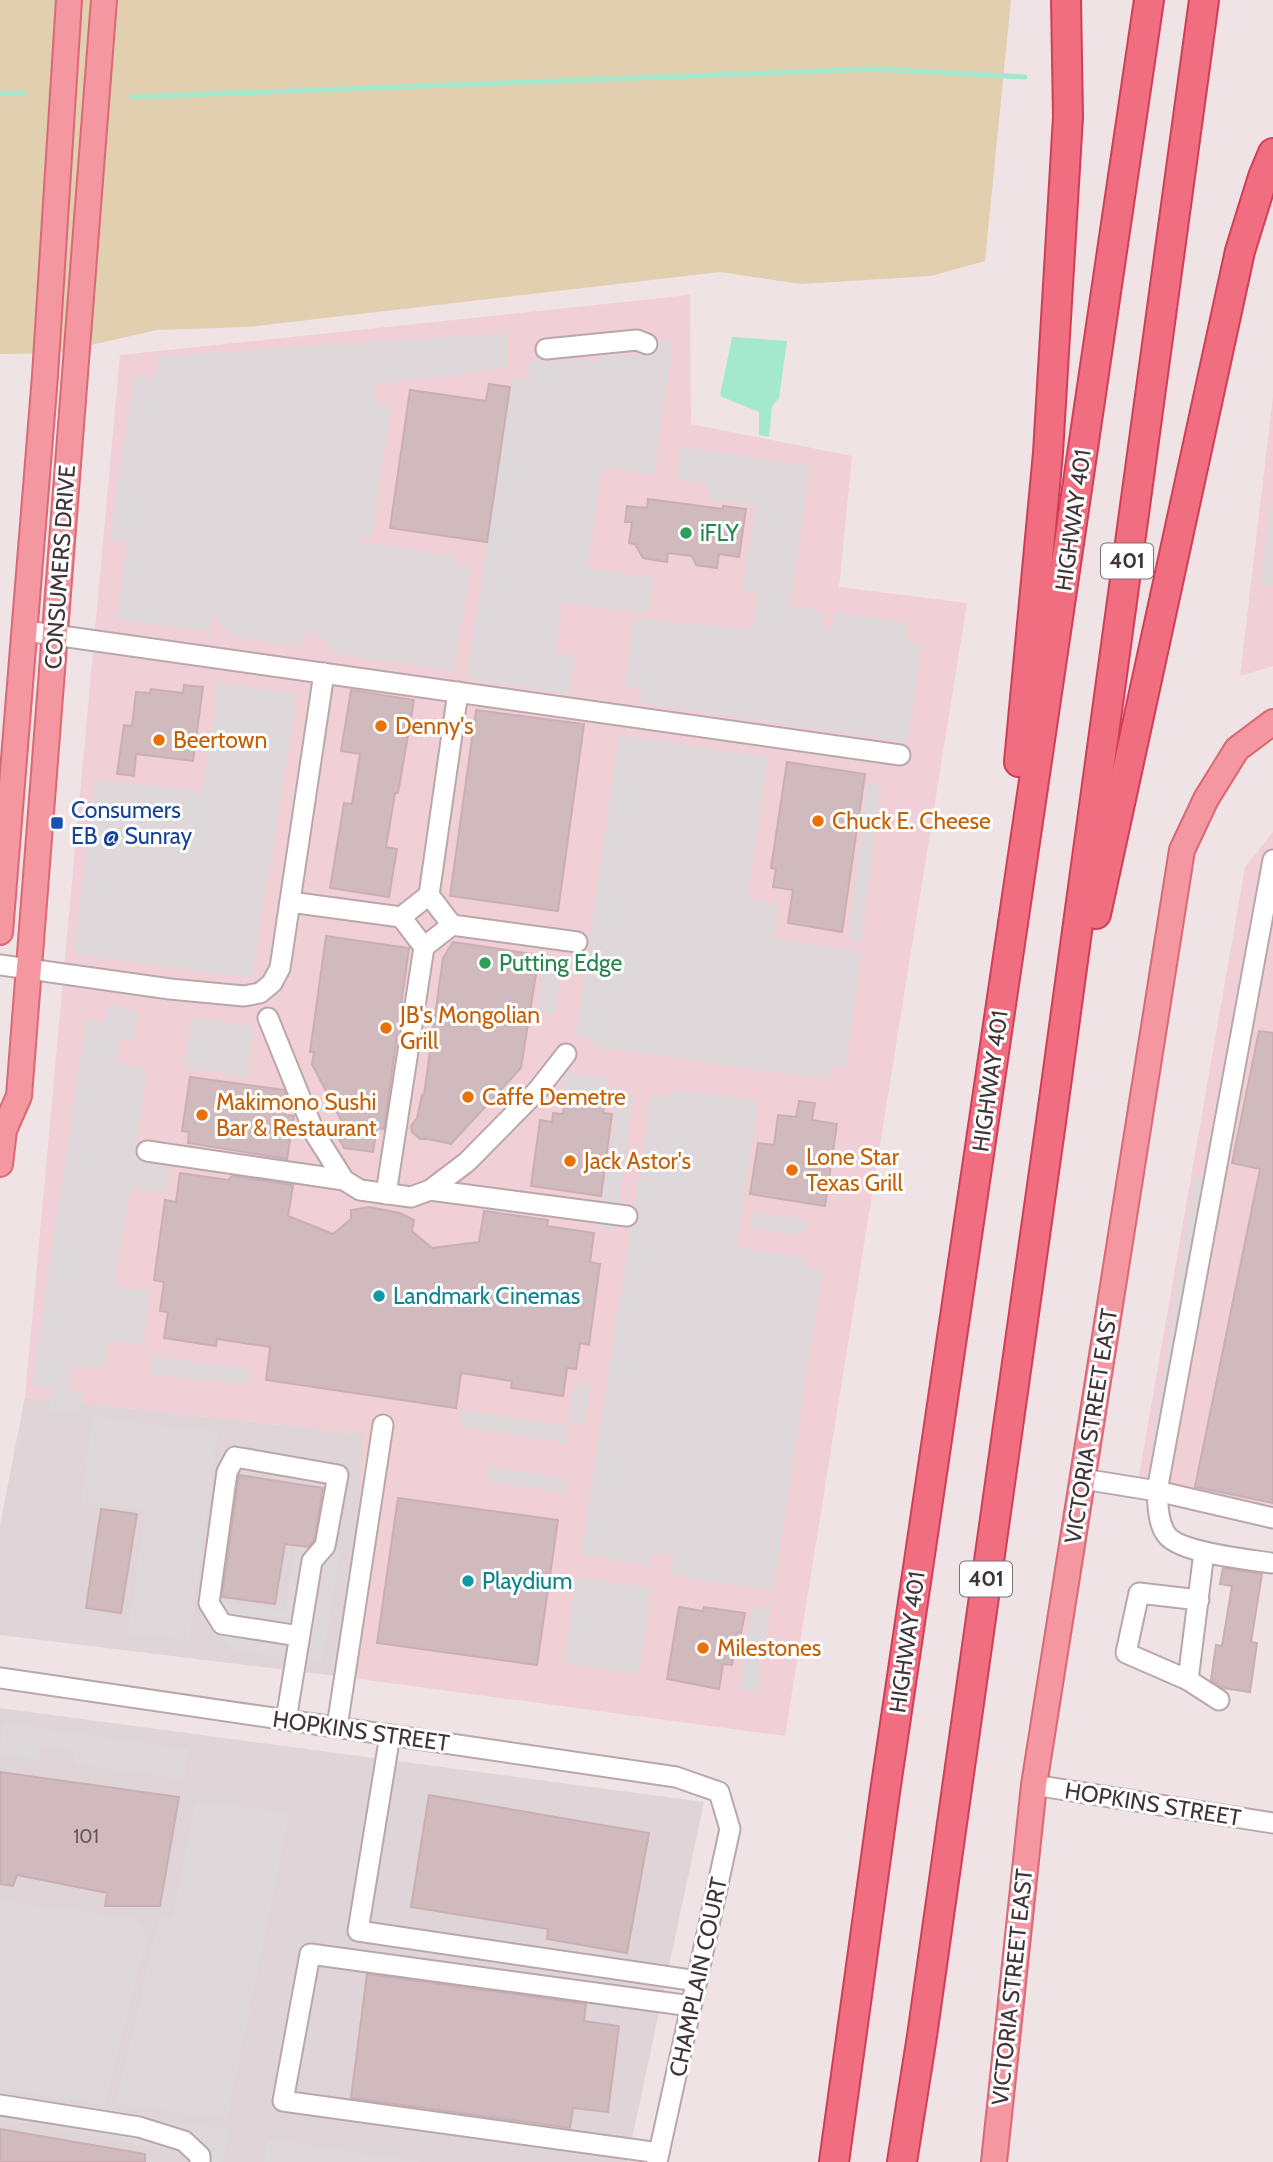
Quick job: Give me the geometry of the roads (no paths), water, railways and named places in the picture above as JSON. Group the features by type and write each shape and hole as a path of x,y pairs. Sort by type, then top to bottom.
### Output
{"highway":[{"path":"1002,1000 1019,766 1048,440 1068,117 1066,0"},
{"name":"HIGHWAY 401","path":"834,2162 885,1792 1149,0"},
{"name":"401","path":"902,2162 1051,1122 1204,0"},
{"path":"1051,1122 1240,251 1273,153"}],"main road":[{"name":"CONSUMERS DRIVE","path":"0,932 7,777 26,631 69,0"},
{"name":"CONSUMERS DRIVE","path":"0,1164 2,1125 19,1096 104,0"},
{"name":"VICTORIA STREET EAST","path":"993,2162 1034,1785 1182,850 1206,799 1237,749 1273,722"}],"street":[{"path":"546,349 637,340 647,344"},
{"path":"26,631 900,755"},
{"path":"0,965 244,996 260,993 272,983 279,968 324,673"},
{"path":"401,917 429,895 458,692"},
{"path":"1271,1563 1194,1550 1167,1537 1161,1525 1157,1491 1273,860"},
{"path":"429,895 452,925 577,942"},
{"path":"290,902 401,917 424,947"},
{"path":"386,1194 424,947 452,925"},
{"path":"268,1018 315,1134 344,1180"},
{"path":"147,1151 344,1180 360,1190 411,1197 430,1190 467,1162 537,1091 566,1054"},
{"path":"430,1190 627,1216"},
{"path":"337,1727 383,1425"},
{"path":"286,1720 312,1561 325,1546 338,1475 235,1457 227,1472 209,1603 222,1624 299,1636"},
{"path":"1083,1479 1157,1491 1273,1518"},
{"path":"1188,1679 1205,1552"},
{"path":"1199,1600 1139,1592 1126,1653 1188,1679 1219,1700"},
{"name":"HOPKINS STREET","path":"0,1678 676,1777 719,1792"},
{"path":"390,1735 358,1931 696,1981"},
{"name":"HOPKINS STREET","path":"1034,1785 1273,1823"},
{"name":"CHAMPLAIN COURT","path":"658,2158 730,1829 719,1792"},
{"path":"658,2158 283,2101 310,1954 691,2006"},
{"path":"0,2105 139,2127 184,2141 200,2156 200,2162"}],"waterway":[{"path":"132,97 875,69 1025,77"},
{"path":"0,94 24,93"}],"place":[{"name":"iFLY","path":"686,533"},
{"name":"Denny's","path":"381,726"},
{"name":"Beertown","path":"159,740"},
{"name":"Chuck E. Cheese","path":"818,821"},
{"name":"Consumers EB @ Sunray","path":"57,823"},
{"name":"Putting Edge","path":"485,963"},
{"name":"JB's Mongolian Grill","path":"386,1028"},
{"name":"Caffe Demetre","path":"468,1097"},
{"name":"Makimono Sushi Bar & Restaurant","path":"202,1115"},
{"name":"Jack Astor's","path":"570,1161"},
{"name":"Lone Star Texas Grill","path":"792,1170"},
{"name":"Landmark Cinemas","path":"379,1296"},
{"name":"Playdium","path":"468,1581"},
{"name":"Milestones","path":"703,1648"}]}
